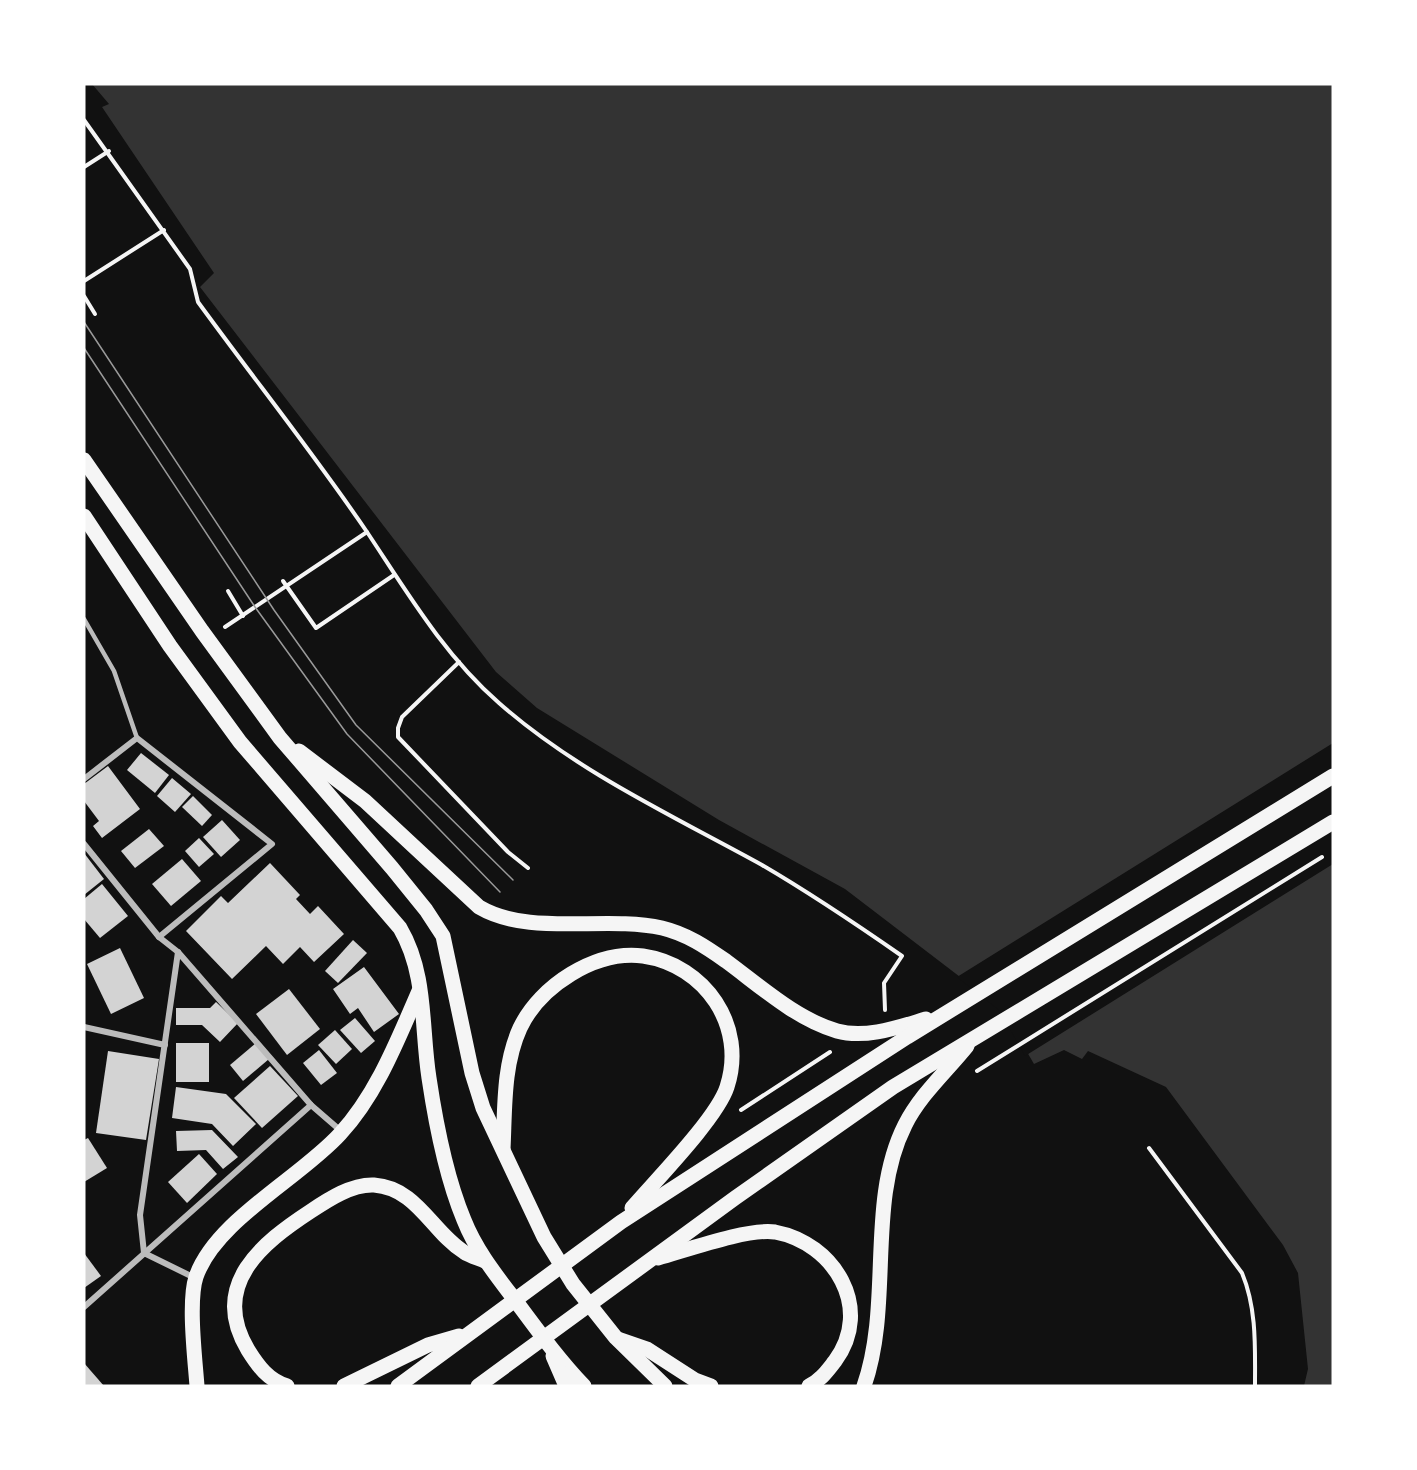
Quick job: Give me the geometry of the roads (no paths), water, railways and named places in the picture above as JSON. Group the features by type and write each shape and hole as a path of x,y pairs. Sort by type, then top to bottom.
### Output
{"main road":[{"path":"84,460 202,632 280,738 406,885 442,936 472,1073 483,1108 544,1237 573,1284 616,1338 665,1386"},
{"path":"84,516 170,646 240,742 400,928 412,948 421,988 429,1079 440,1133 463,1220 485,1261 550,1347 584,1386"},
{"path":"280,738 365,801 479,907 493,915 529,922 633,924 663,928 693,938 801,1016 838,1031 888,1030 949,1013"},
{"path":"398,1386 621,1222 837,1081 1333,776"},
{"path":"478,1386 893,1087 946,1054 969,1044 1333,822"},
{"path":"503,1152 508,1068 520,1029 535,1003 557,984 584,967 611,958 642,956 671,964 692,975 712,994 725,1017 732,1041 731,1070 727,1087 720,1103 621,1222"},
{"path":"197,1386 193,1328 196,1278 208,1254 225,1232 314,1161 342,1132 389,1058 421,988"},
{"path":"864,1386 878,1329 885,1206 893,1157 904,1126 913,1111 969,1044"},
{"path":"287,1386 260,1369 245,1345 237,1322 235,1301 243,1274 252,1257 275,1234 323,1203 355,1188 374,1185 393,1191 420,1206 464,1253 485,1261"},
{"path":"650,1260 753,1232 773,1232 800,1239 821,1252 838,1273 849,1299 850,1320 845,1342 837,1357 820,1380 809,1386"},
{"path":"344,1386 428,1345 468,1333"},
{"path":"616,1338 647,1348 695,1380 711,1386"},
{"path":"550,1347 559,1373 567,1386"},
{"path":"486,1386 498,1372"}],"street":[{"path":"84,779 137,738 272,844 159,937"},
{"path":"84,844 159,937 178,952 311,1106 342,1132"},
{"path":"144,1253 140,1215 178,952"},
{"path":"84,1027 165,1045"},
{"path":"84,1308 311,1106"},
{"path":"144,1253 196,1278"}],"lane":[{"path":"84,619 114,671 137,738"}],"tram line":[{"path":"84,322 274,610 356,725 513,880"},
{"path":"84,348 255,607 347,734 500,892"}]}
